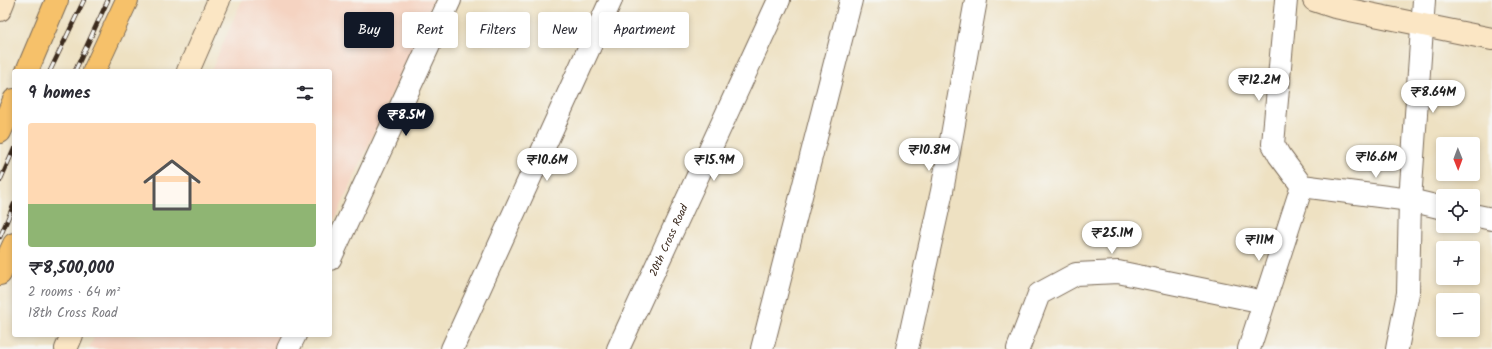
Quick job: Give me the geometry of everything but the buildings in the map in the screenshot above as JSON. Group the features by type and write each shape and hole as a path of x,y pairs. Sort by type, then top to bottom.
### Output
{"main road":[{"path":"28,69 57,0"},
{"path":"95,69 127,0"},
{"path":"0,132 12,105"},
{"path":"0,274 12,248"}],"street":[{"path":"0,10 4,0"},
{"path":"189,69 219,0"},
{"path":"332,255 450,0"},
{"path":"452,349 611,0"},
{"name":"20th Cross Road","path":"618,349 779,0"},
{"path":"762,349 851,0"},
{"path":"908,349 942,191 976,0"},
{"path":"1286,0 1273,144 1279,155 1302,186 1410,200 1436,206"},
{"path":"1314,0 1335,7 1492,39"},
{"path":"1398,349 1408,292 1410,200 1421,24 1424,0"},
{"path":"1249,349 1302,186"},
{"path":"1480,216 1492,219"},
{"path":"1018,349 1039,294 1076,274 1118,272 1264,302"},
{"path":"66,349 71,337"},
{"path":"288,349 294,337"}],"shaded area":[{"path":"242,0 434,0 429,12 402,12 402,48 412,48 332,227 332,69 212,69"},
{"path":"94,337 282,337 277,349 89,349"}],"railway":[{"path":"51,69 84,0"},
{"path":"76,69 108,0"},
{"path":"0,181 12,154"},
{"path":"0,237 12,209"}]}
